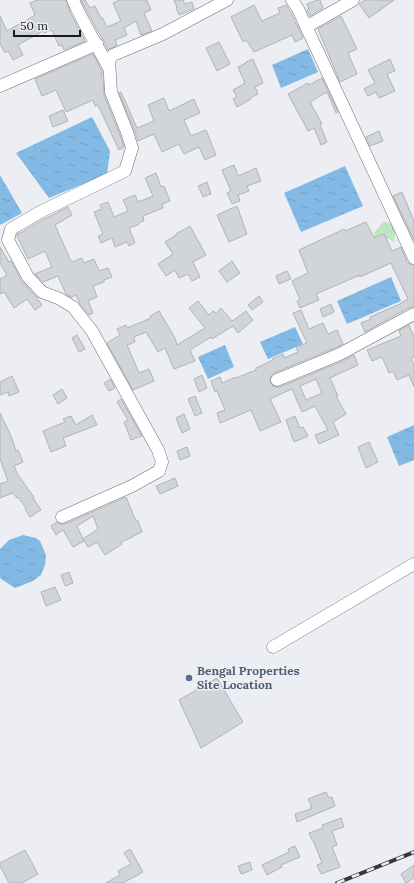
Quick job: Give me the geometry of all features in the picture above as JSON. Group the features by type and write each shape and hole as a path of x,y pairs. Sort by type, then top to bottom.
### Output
{"street":[{"path":"72,0 109,68"},
{"path":"62,517 132,486 159,471 162,462 158,450 92,331 73,307 60,299 42,292 28,277 8,240 11,229 40,212 124,171 132,148 111,92 109,60 113,55 163,34 227,0"},
{"path":"292,0 298,9 414,258"},
{"path":"306,26 353,0"},
{"path":"0,86 96,44"},
{"path":"277,380 340,354 414,314"},
{"path":"273,647 414,564"}],"green space":[{"path":"384,221 396,226 394,242 388,238 378,247 372,238"}],"water":[{"path":"308,49 318,72 281,88 272,65"},
{"path":"92,117 110,151 107,174 49,198 16,153"},
{"path":"345,166 363,206 301,232 284,193"},
{"path":"0,175 22,213 0,225"},
{"path":"391,277 401,301 347,324 337,301"},
{"path":"295,327 303,344 268,359 260,342"},
{"path":"225,345 234,367 208,379 198,357"},
{"path":"414,425 414,460 399,466 387,437"},
{"path":"23,535 36,538 40,541 46,555 45,565 41,575 33,581 15,588 0,577 0,549 9,540"}],"building":[{"path":"38,0 66,0 70,12 85,41 64,50 62,45 59,46 52,30 44,33 43,31 18,45 23,55 13,60 8,51 5,53 0,44 0,16 7,31 35,15 30,3"},
{"path":"81,0 85,0 90,8 95,6 107,27 121,21 113,3 119,0 147,0 151,10 144,13 152,31 141,35 136,21 124,28 127,35 115,40 117,45 108,50"},
{"path":"174,0 183,0 185,4 192,2 194,9 179,15"},
{"path":"320,0 323,8 310,16 307,10 309,9 307,4"},
{"path":"365,0 394,0 369,18 359,4"},
{"path":"254,5 262,21 280,13 278,8 286,5 303,38 295,42 292,35 254,52 246,40 243,42 231,17"},
{"path":"341,16 357,49 348,53 357,74 340,82 318,29"},
{"path":"219,42 230,64 217,71 206,48"},
{"path":"93,54 102,71 101,76 103,80 104,95 124,147 119,150 98,105 95,106 93,100 66,112 56,90 42,96 35,79"},
{"path":"253,59 263,83 255,87 258,94 237,107 233,99 237,97 233,90 245,83 238,67"},
{"path":"390,59 395,71 387,74 395,91 379,98 376,92 368,96 364,89 375,83 368,70"},
{"path":"322,78 338,112 336,113 327,92 310,102 322,124 320,125 327,142 321,145 314,128 308,131 288,94 308,83 309,85"},
{"path":"121,92 137,128 154,121 148,105 164,98 169,111 194,99 200,113 184,120 191,136 206,130 216,155 205,160 199,147 184,154 179,144 162,152 154,134 138,141 119,93"},
{"path":"63,110 68,121 53,127 49,116"},
{"path":"379,131 383,141 370,146 366,137"},
{"path":"234,165 238,176 256,168 261,181 247,186 249,191 238,195 240,201 232,204 227,193 231,191 222,170"},
{"path":"156,173 161,187 164,186 170,201 162,204 163,208 143,216 144,221 140,222 138,225 129,228 135,243 129,246 127,242 115,247 112,238 101,243 98,236 103,234 94,212 102,209 100,205 108,202 114,217 128,211 123,200 135,195 138,202 153,196 145,178"},
{"path":"207,182 211,194 203,197 198,186"},
{"path":"402,192 414,221 414,240 393,196"},
{"path":"237,206 247,234 229,242 217,215"},
{"path":"68,207 72,215 55,225 70,259 72,262 82,258 84,263 94,259 99,271 108,268 112,277 93,286 97,297 88,301 93,313 89,315 80,304 76,295 71,297 66,294 58,276 43,282 35,274 52,267 45,251 28,259 17,236 17,234"},
{"path":"366,222 374,238 384,234 392,251 401,247 407,262 414,265 414,307 410,307 365,332 361,323 371,319 370,317 408,299 391,263 316,294 319,300 300,308 297,301 300,299 292,281 308,273 299,250 344,229 345,231"},
{"path":"190,226 206,255 193,262 200,277 192,281 188,274 179,278 175,270 166,276 158,264 173,254 165,242"},
{"path":"0,247 9,262 11,261 22,282 42,305 35,310 27,299 14,308 4,292 0,294 0,279 7,275 0,263"},
{"path":"232,261 240,273 227,282 219,271"},
{"path":"287,271 291,279 279,284 276,276"},
{"path":"259,296 263,302 252,310 248,305"},
{"path":"198,301 209,315 213,311 216,313 221,308 232,321 246,311 253,320 238,333 233,326 190,350 195,361 174,369 165,348 158,352 146,332 134,337 135,342 127,345 139,373 149,369 154,381 133,390 107,343 120,335 117,329 126,325 127,328 151,318 150,316 159,311 175,338 177,345 205,328 189,308"},
{"path":"331,304 334,312 323,317 320,309"},
{"path":"301,310 309,329 323,323 328,334 337,330 343,344 274,373 270,379 273,386 280,387 354,355 358,365 330,378 338,396 336,396 346,414 333,422 339,435 319,444 315,435 328,430 315,406 302,412 292,389 270,399 281,422 260,431 251,410 220,423 217,413 225,410 211,381 220,377 222,383 236,378 256,370 256,368 283,354 284,358 298,352 296,347 307,343 293,313","holes":["316,379 322,393 306,400 300,386"]},
{"path":"409,325 414,337 414,357 411,358 414,365 414,387 409,375 397,380 393,371 389,373 382,357 372,361 367,350 401,336 399,331"},
{"path":"77,335 85,349 79,352 72,338"},
{"path":"202,375 207,388 199,392 194,379"},
{"path":"12,376 19,392 9,396 8,392 0,395 0,382"},
{"path":"110,379 115,388 109,391 104,383"},
{"path":"62,389 67,398 58,404 53,395"},
{"path":"195,396 202,413 195,416 188,399"},
{"path":"121,399 142,436 131,440 124,422 128,420 117,402"},
{"path":"0,413 11,436 16,451 18,450 23,462 14,466 18,475 34,497 33,498 41,510 30,517 25,509 26,508 13,493 0,498 0,484 8,481 0,459"},
{"path":"184,414 190,429 182,433 176,418"},
{"path":"92,415 97,425 63,438 66,446 51,452 43,431 65,422 63,419 71,416 76,425"},
{"path":"295,416 300,428 303,427 308,436 294,442 286,420"},
{"path":"369,442 378,462 366,468 358,447"},
{"path":"187,447 190,456 180,460 177,451"},
{"path":"175,478 178,486 160,494 156,486"},
{"path":"126,497 142,532 121,542 122,544 105,555 97,542 88,547 83,539 84,541 73,547 63,530 56,535 51,526 57,522 65,524","holes":["93,516 98,529 83,539 77,526"]},
{"path":"69,572 73,583 65,586 61,575"},
{"path":"55,587 61,600 46,606 41,592"},
{"path":"217,678 243,722 201,748 179,700"},
{"path":"326,792 329,798 332,797 335,806 297,822 295,814 311,809 310,807 312,807 308,799"},
{"path":"341,818 344,827 332,831 337,845 332,847 340,867 321,874 317,865 322,863 309,833 323,828 322,825"},
{"path":"295,846 300,857 281,865 282,867 267,875 262,865 289,852 288,849"},
{"path":"130,849 143,872 123,883 106,883 120,875 118,871 131,864 124,853"},
{"path":"25,850 38,874 22,883 9,883 0,866 0,863"},
{"path":"250,862 252,870 241,874 238,866"},
{"path":"414,865 414,878 406,883 401,874"}],"railway":[{"path":"337,883 414,852"}],"place":[{"name":"Bengal Properties Site Location","path":"189,678"}]}
